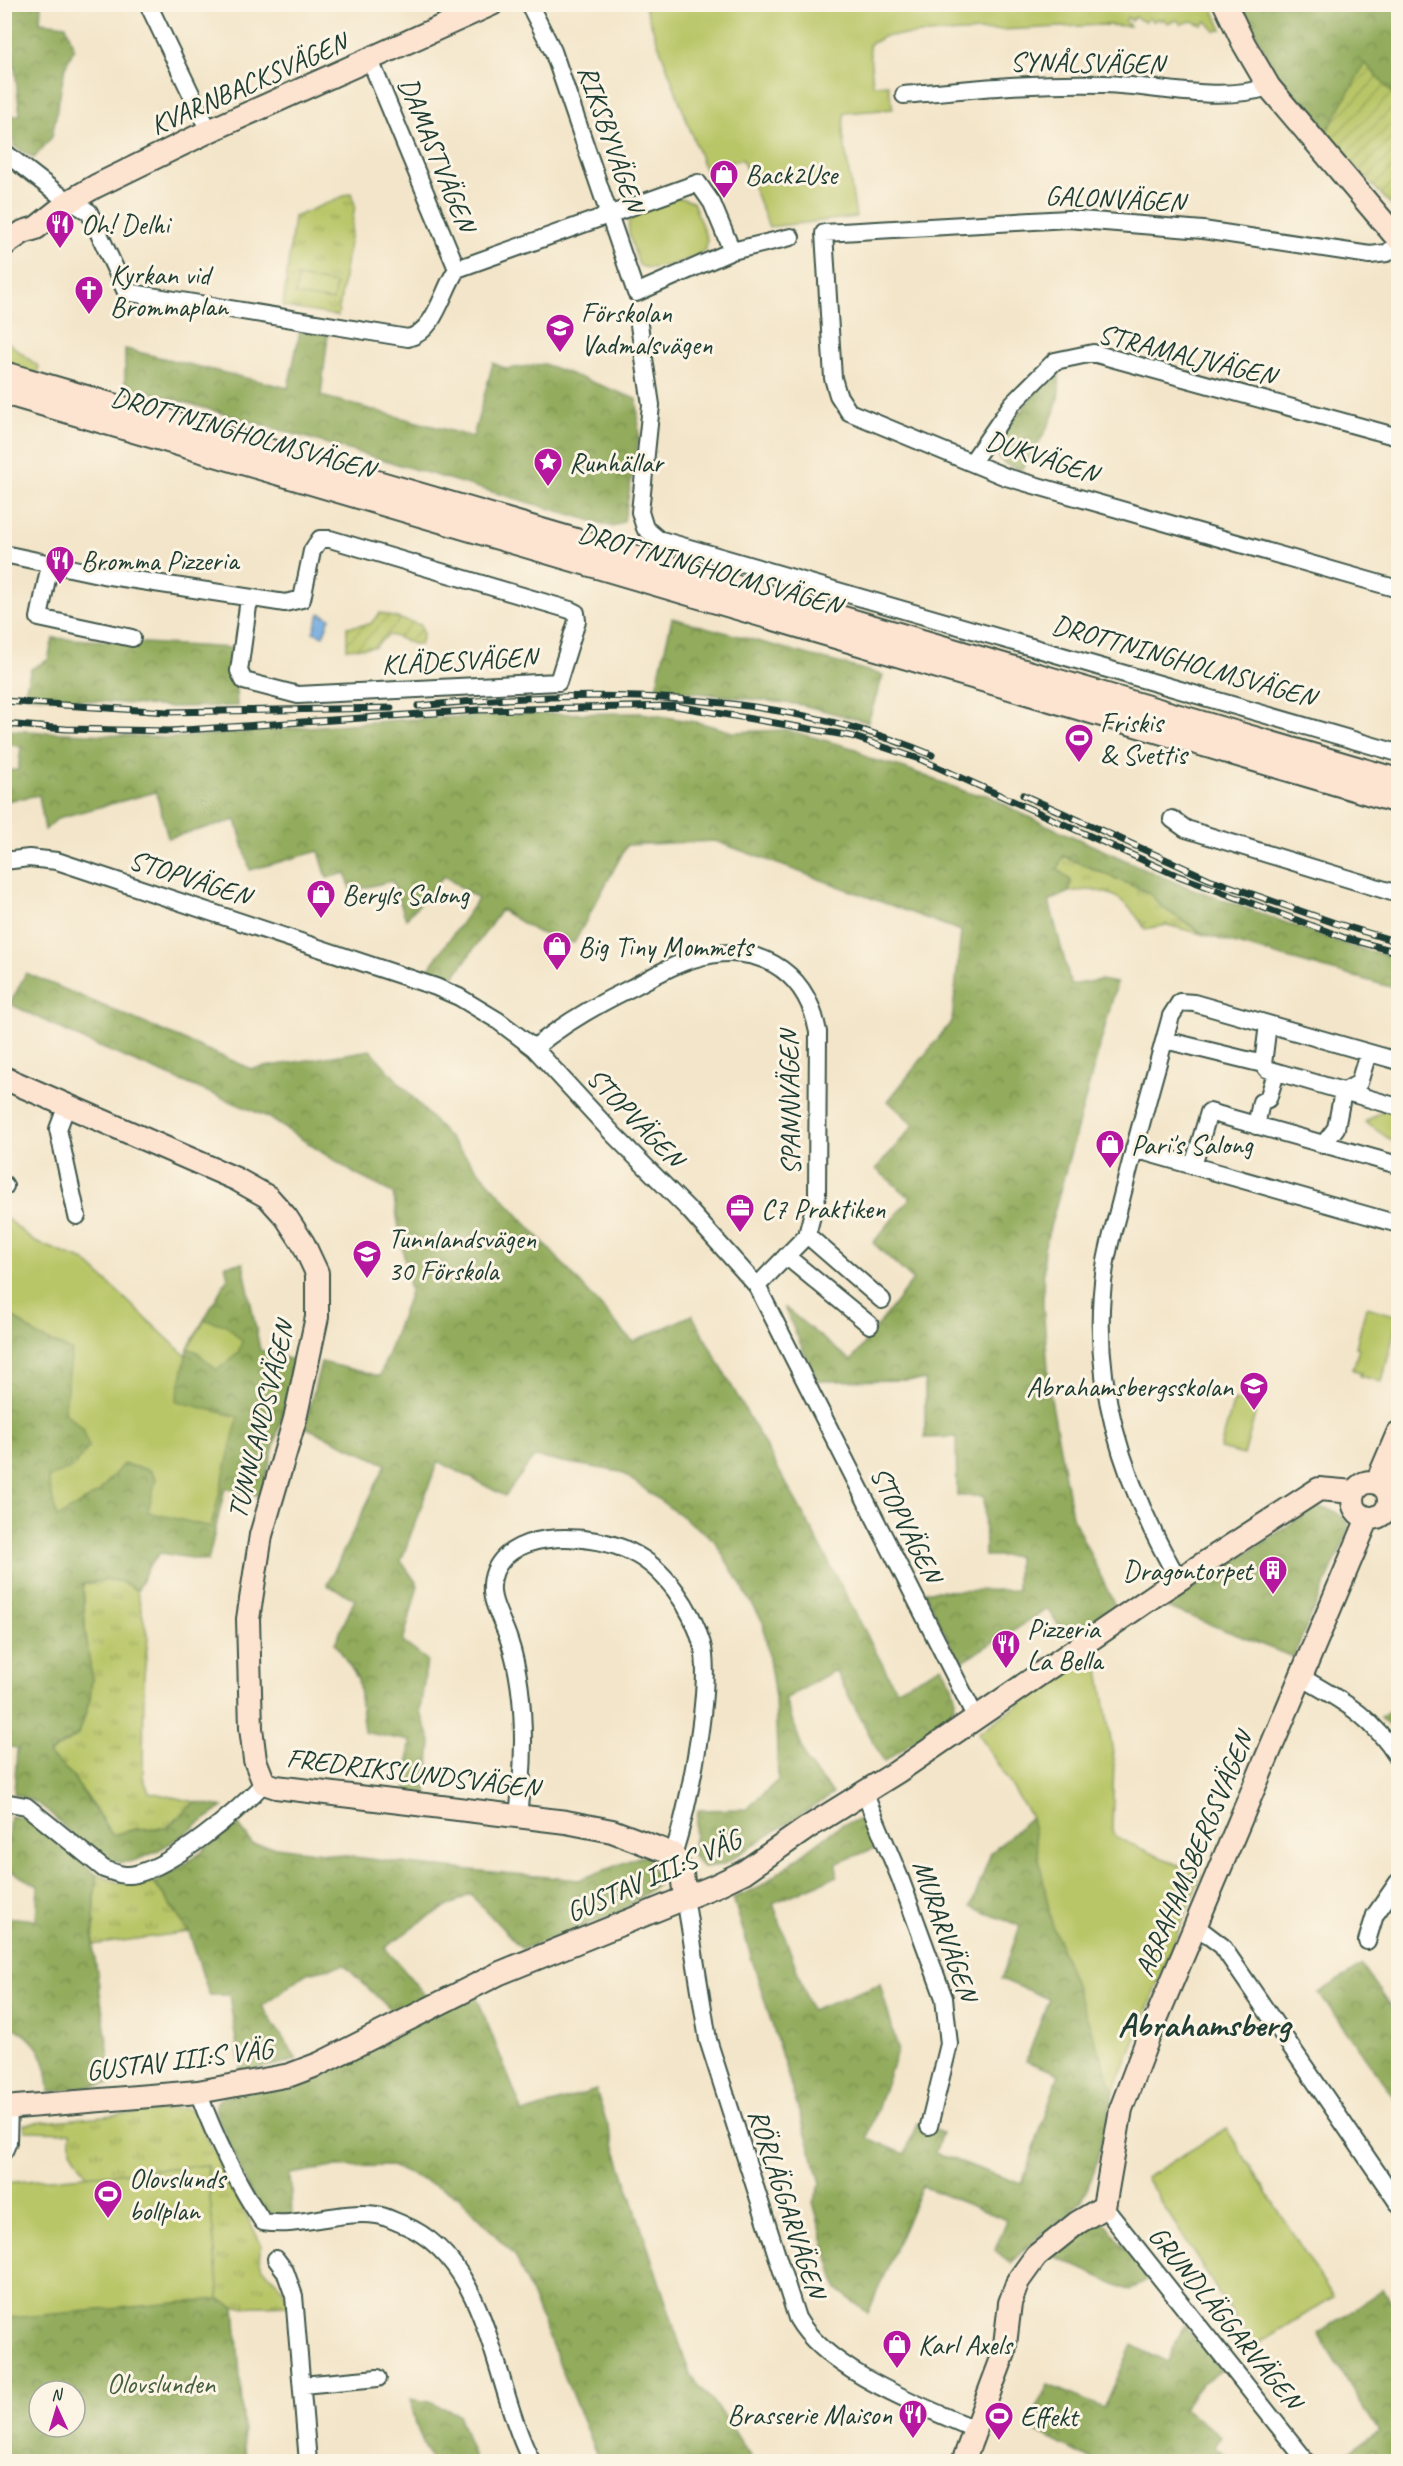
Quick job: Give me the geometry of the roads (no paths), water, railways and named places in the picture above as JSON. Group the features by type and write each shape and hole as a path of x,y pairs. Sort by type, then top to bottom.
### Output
{"street":[{"path":"148,4 209,131"},
{"name":"KVARNBACKSVÄGEN","path":"4,245 23,232 36,228 70,201 209,131 492,4"},
{"name":"RIKSBYVÄGEN","path":"529,4 553,51 636,294 732,251"},
{"path":"1225,4 1244,44 1269,87 1398,238"},
{"name":"DAMASTVÄGEN","path":"370,60 457,269"},
{"name":"SYNÅLSVÄGEN","path":"904,95 1045,83 1109,84 1218,93 1252,92 1269,87"},
{"path":"4,152 70,201 89,212 126,292 408,338 420,335 428,327 446,286 457,269 698,183 712,203 732,251 791,237"},
{"name":"GALONVÄGEN","path":"824,233 1068,219 1203,230 1370,255 1387,253 1398,244"},
{"name":"KVARNBACKSVÄGEN","path":"4,262 30,240 36,228"},
{"name":"DUKVÄGEN","path":"824,233 833,378 838,395 849,412 1006,477 1398,589"},
{"name":"DROTTNINGHOLMSVÄGEN","path":"639,325 651,405 640,512 645,528 658,540 1398,753"},
{"name":"STRAMALJVÄGEN","path":"972,462 1012,404 1055,361 1093,353 1398,437"},
{"name":"DROTTNINGHOLMSVÄGEN","path":"4,373 1398,780"},
{"name":"DROTTNINGHOLMSVÄGEN","path":"4,393 1398,802"},
{"name":"KLÄDESVÄGEN","path":"4,554 50,564 285,603 302,599 312,551 320,539 330,539 570,610 576,613 576,621 558,682 298,695 244,681 238,671 249,598"},
{"path":"50,564 39,618 132,638"},
{"path":"1172,819 1186,829 1398,894"},
{"name":"STOPVÄGEN","path":"4,861 29,858 57,861 436,987 459,997 497,1020 534,1048 614,1135 688,1209 757,1286 975,1716"},
{"name":"SPANNVÄGEN","path":"534,1048 557,1029 602,1003 692,959 713,954 740,955 765,959 788,972 813,1007 818,1032 817,1196 807,1235"},
{"path":"1179,1580 1153,1534 1119,1450 1110,1411 1103,1356 1105,1268 1134,1149 1171,1016 1180,1002 1194,1003 1398,1061"},
{"path":"1256,1126 1261,1102 1268,1099 1268,1024"},
{"path":"1165,1040 1398,1107"},
{"path":"1323,1145 1336,1128 1343,1092 1359,1083 1368,1053"},
{"name":"TUNNLANDSVÄGEN","path":"4,1078 236,1179 268,1197 303,1243 317,1273 317,1317 295,1419 261,1535 248,1619 251,1728 255,1760 264,1783"},
{"path":"66,1105 58,1129 77,1216"},
{"path":"1193,1166 1209,1112 1398,1166"},
{"path":"1134,1149 1398,1224"},
{"path":"757,1286 807,1235 882,1299"},
{"path":"786,1256 870,1325"},
{"path":"1377,1482 1398,1433"},
{"path":"1364,1482 1377,1482 1387,1492 1393,1509 1368,1518 1354,1508 1354,1492 1364,1482"},
{"name":"GUSTAV III:S VÄG","path":"7,2108 198,2092 290,2075 320,2064 500,1973 744,1872 897,1772 975,1716 1179,1580 1319,1489 1354,1492"},
{"name":"ABRAHAMSBERGSVÄGEN","path":"1104,2207 1121,2109 1162,2001 1197,1927 1368,1518"},
{"path":"518,1816 521,1789 520,1689 517,1663 495,1608 490,1588 496,1569 505,1556 520,1544 536,1540 569,1539 617,1546 633,1552 664,1579 692,1618 702,1646 705,1681 687,1807 673,1854 682,1874 686,1897"},
{"path":"1301,1677 1361,1713 1382,1733 1398,1758"},
{"name":"FREDRIKSLUNDSVÄGEN","path":"4,1802 26,1806 105,1869 117,1874 134,1875 155,1868 175,1856 244,1804 264,1783 299,1790 518,1816 612,1831 673,1854"},
{"name":"MURARVÄGEN","path":"864,1792 900,1878 946,2006 949,2044 929,2126"},
{"path":"1367,1941 1375,1915 1398,1882"},
{"name":"RÖRLÄGGARVÄGEN","path":"686,1897 708,2040 797,2318 817,2344 845,2364 887,2390 974,2429"},
{"path":"1197,1927 1222,1946 1398,2203"},
{"path":"198,2092 210,2122 250,2202 263,2222 278,2224 345,2213 379,2215 416,2230 445,2253 471,2290 532,2462"},
{"path":"4,2151 8,2142 7,2108"},
{"path":"967,2460 974,2429 1004,2353 1010,2303 1018,2281 1036,2256 1077,2223 1104,2207"},
{"name":"GRUNDLÄGGARVÄGEN","path":"1104,2207 1307,2462"},
{"path":"276,2259 285,2271 294,2296 308,2462"},
{"path":"302,2385 378,2378"}],"water":[{"path":"320,613 330,618 323,636 313,632"}],"railway":[{"path":"418,706 547,697 613,696 679,699 744,706 808,717 871,733 932,755"},
{"path":"4,701 167,712 391,708"},
{"path":"4,724 66,729 170,731 480,710 676,706 851,736 922,760 1176,875 1345,938 1398,952"},
{"path":"1023,795 1209,879 1335,923 1398,942"}],"place":[{"name":"Back2Use","path":"724,200"},
{"name":"Oh! Delhi","path":"60,250"},
{"name":"Kyrkan vid Brommaplan","path":"89,316"},
{"name":"Förskolan Vadmalsvägen","path":"560,354"},
{"name":"Runhällar","path":"548,488"},
{"name":"Bromma Pizzeria","path":"60,586"},
{"name":"Friskis & Svettis","path":"1079,764"},
{"name":"Beryls Salong","path":"321,920"},
{"name":"Big Tiny Mommets","path":"557,972"},
{"name":"Pari's Salong","path":"1110,1170"},
{"name":"C7 Praktiken","path":"740,1234"},
{"name":"Tunnlandsvägen 30 Förskola","path":"367,1280"},
{"name":"Abrahamsbergsskolan","path":"1254,1412"},
{"name":"Dragontorpet","path":"1273,1596"},
{"name":"Pizzeria La Bella","path":"1006,1670"},
{"name":"Olovslunds bollplan","path":"108,2220"},
{"name":"Karl Axels","path":"897,2370"},
{"name":"Brasserie Maison","path":"913,2440"},
{"name":"Effekt","path":"999,2442"}],"district":[{"name":"Abrahamsberg","path":"1204,2024"}],"park label":[{"name":"Olovslunden","path":"161,2383"}]}
